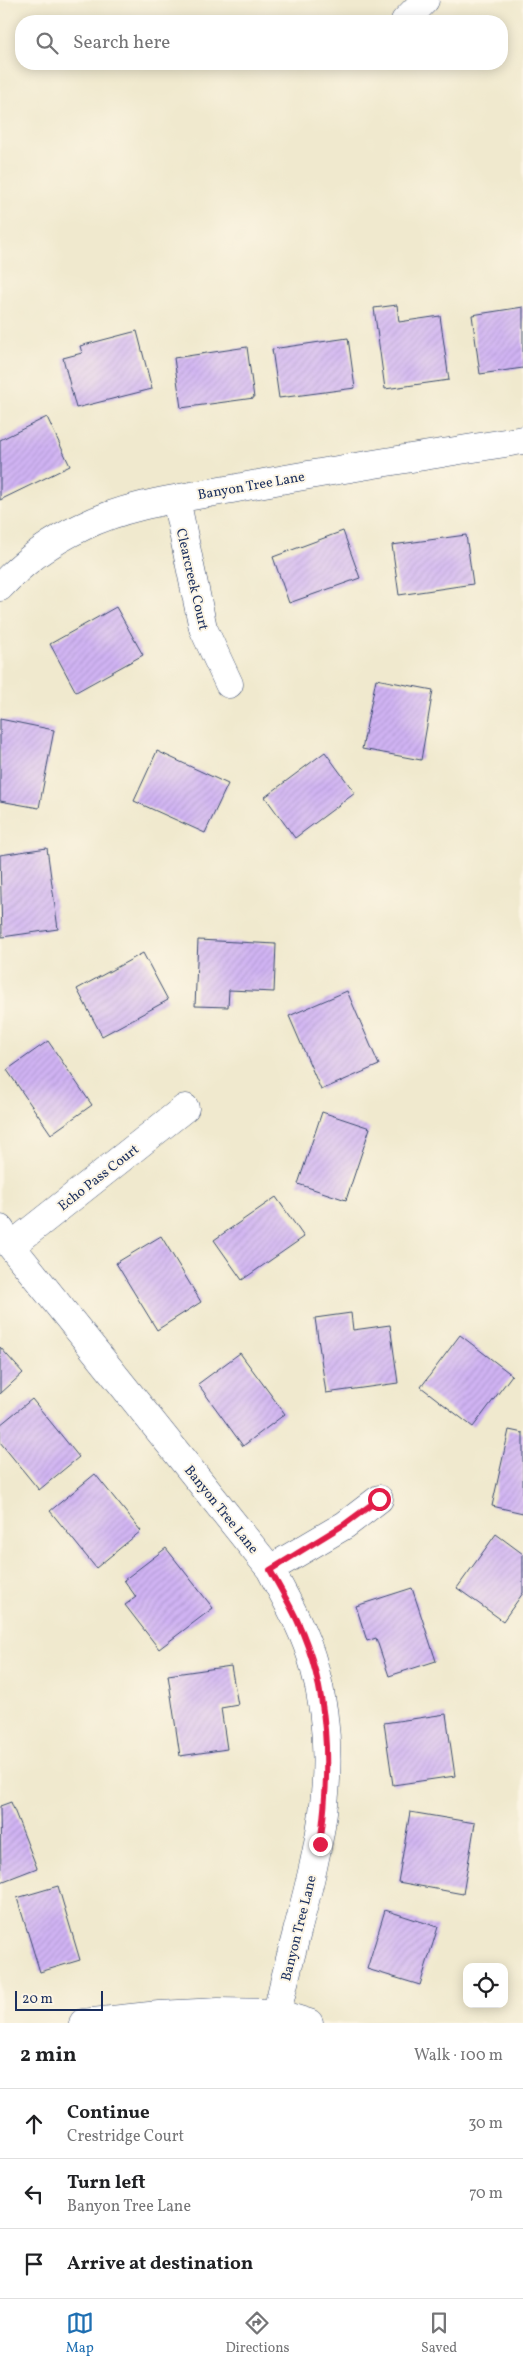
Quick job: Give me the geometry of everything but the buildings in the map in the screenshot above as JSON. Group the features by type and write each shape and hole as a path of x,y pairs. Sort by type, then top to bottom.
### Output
{"street":[{"path":"410,15 424,0"},
{"name":"Banyon Tree Lane","path":"0,587 34,557 82,527 132,508 278,480 523,440"},
{"name":"Clearcreek Court","path":"176,499 203,628 229,684"},
{"name":"Echo Pass Court","path":"6,1238 186,1108"},
{"name":"Banyon Tree Lane","path":"6,1238 270,1570 297,1620 314,1665 324,1712 327,1759 326,1799 320,1844 277,2014"},
{"path":"270,1570 345,1524 379,1499"},
{"path":"83,2023 189,2013 277,2014 309,2023"}],"route":[{"path":"320,1844 326,1799 327,1759 324,1712 314,1665 297,1620 270,1570 345,1524 379,1499"}]}
